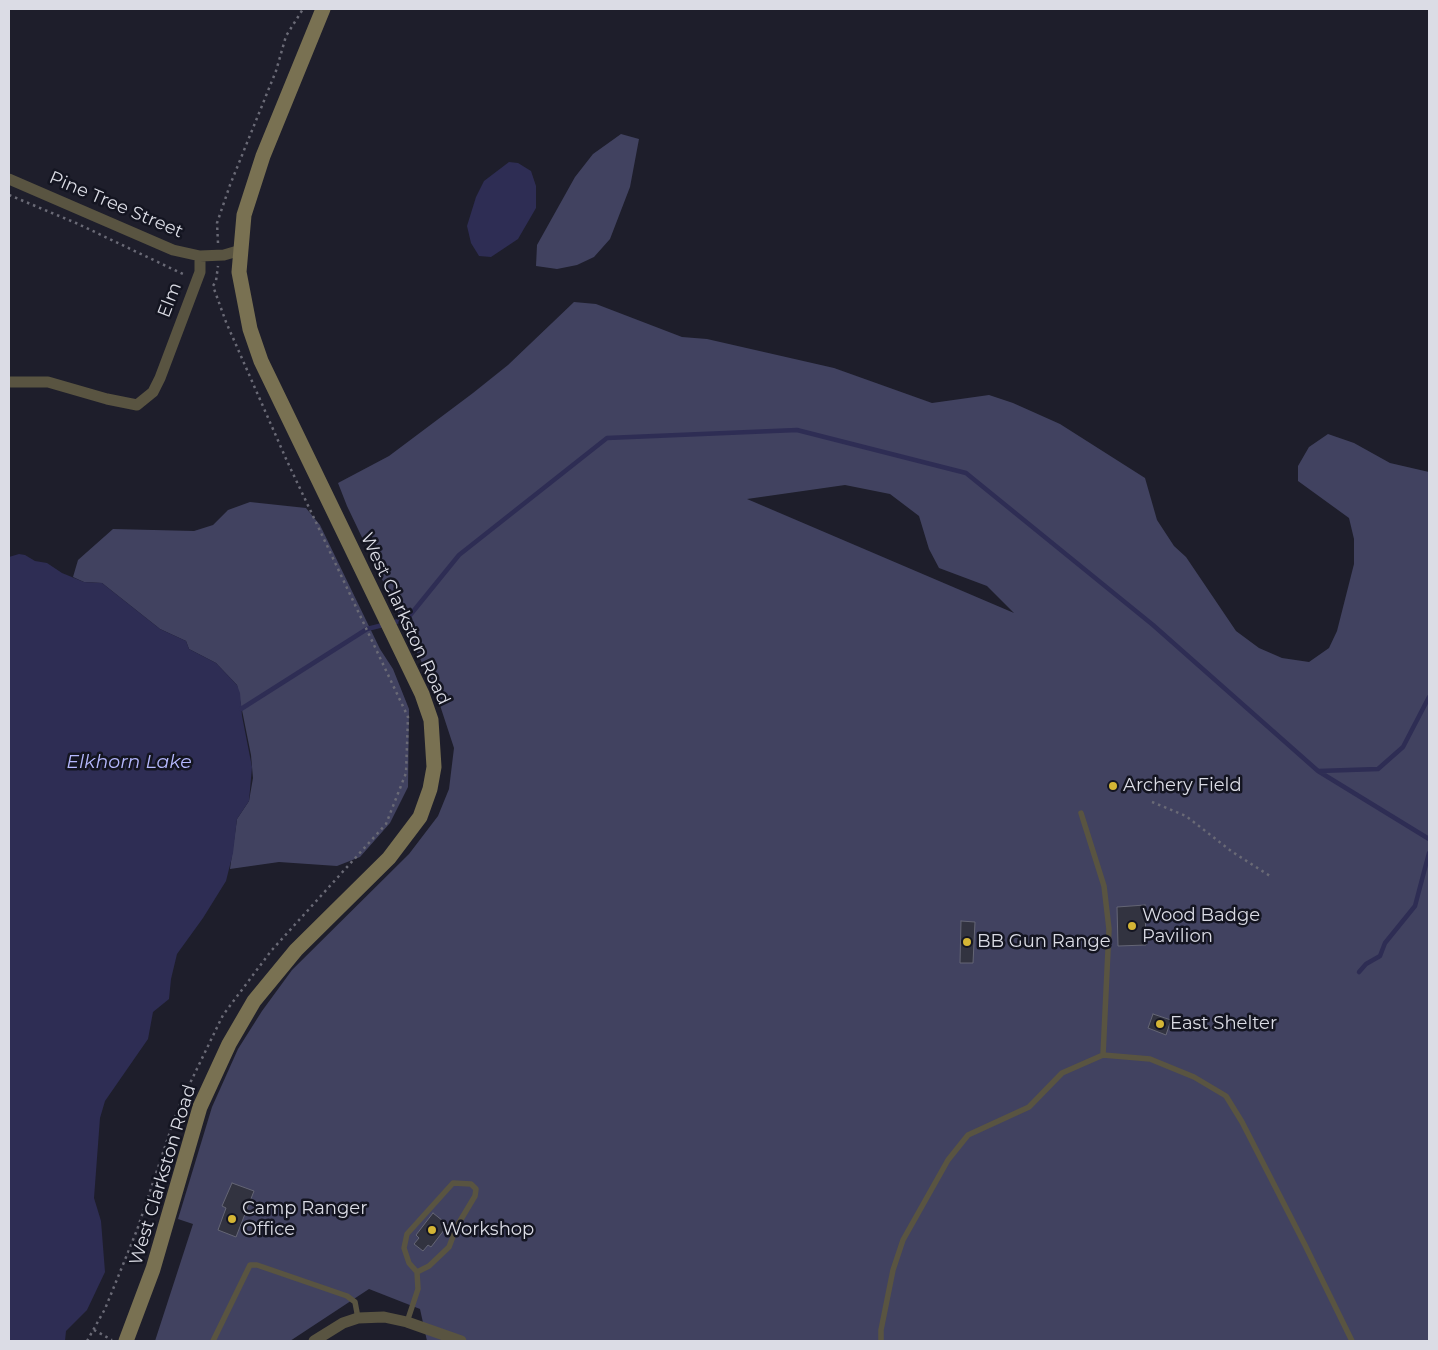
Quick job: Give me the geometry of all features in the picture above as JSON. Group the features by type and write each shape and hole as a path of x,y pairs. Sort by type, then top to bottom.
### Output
{"main road":[{"name":"West Clarkston Road","path":"126,1341 153,1269 200,1107 229,1044 254,1001 290,958 390,858 420,817 430,789 434,767 430,720 422,694 262,361 250,329 239,272 244,215 263,156 323,9"}],"street":[{"name":"Pine Tree Street","path":"9,179 173,250 200,256 224,255 240,250"},
{"name":"Elm","path":"9,382 48,382 137,405 153,392 200,272 200,256"},
{"path":"314,1341 343,1323 358,1318 384,1316 461,1341"}],"lane":[{"path":"1081,813 1104,886 1109,929 1103,1055"},
{"path":"881,1341 893,1270 903,1240 948,1160 968,1134 1029,1107 1062,1073 1103,1055 1150,1059 1194,1077 1226,1096 1306,1245 1352,1341"},
{"path":"407,1322 418,1289 417,1272 409,1263 404,1248 406,1234 452,1183 471,1184 476,1189 476,1196 457,1226 449,1247 429,1266 417,1272"},
{"path":"213,1341 250,1265 257,1265 347,1296 355,1302 358,1318"}],"path":[{"path":"9,196 76,223 196,281 213,286"},
{"path":"271,951 386,824 406,773 408,717 287,461"},
{"path":"1152,802 1186,816 1231,851 1270,876"},
{"path":"86,1341 106,1309 137,1230"},
{"path":"94,1330 113,1341"}],"shaded area":[{"path":"621,134 639,139 630,187 610,239 594,257 577,265 557,269 536,266 537,245 575,177 593,154"},
{"path":"574,302 596,304 682,337 707,339 834,368 932,403 989,395 1013,403 1060,424 1145,478 1157,520 1174,546 1186,557 1236,631 1259,648 1282,658 1309,662 1329,648 1337,631 1354,564 1354,539 1349,518 1298,481 1298,466 1309,447 1328,434 1354,443 1390,463 1429,472 1429,1341 427,1341 420,1309 369,1289 290,1341 155,1341 193,1224 178,1219 212,1107 238,1049 262,1011 292,970 409,854 438,816 449,789 454,748 435,690 347,506 338,483 389,456 508,365","holes":["845,485 890,494 919,516 929,549 939,568 987,586 1014,613 747,499"]},
{"path":"250,502 306,508 320,525 380,649 393,669 409,709 408,787 390,823 360,857 337,866 279,862 230,869 237,819 249,801 253,778 251,755 237,685 216,663 189,649 186,641 160,629 102,583 84,582 73,577 78,560 113,529 194,531 213,525 228,510"}],"water":[{"path":"509,162 518,163 531,171 536,186 536,208 518,239 491,257 479,256 471,243 467,226 476,197 484,181"},
{"name":"Elkhorn Lake","path":"19,554 35,561 47,563 62,573 84,582 102,583 160,629 186,641 189,649 216,663 237,685 240,693 242,716 252,767 249,801 237,819 233,853 226,881 203,918 177,954 171,979 169,999 153,1012 148,1039 105,1101 100,1118 94,1198 101,1221 105,1272 87,1310 66,1331 65,1341 9,1341 9,557"}],"building":[{"name":"Wood Badge Pavilion","path":"1145,905 1146,945 1118,946 1117,907"},
{"name":"BB Gun Range","path":"961,921 975,922 973,963 960,963"},
{"name":"East Shelter","path":"1153,1014 1171,1020 1166,1035 1148,1028"},
{"name":"Camp Ranger Office","path":"232,1183 254,1191 236,1237 218,1230 226,1208 222,1206"},
{"name":"Workshop","path":"433,1213 448,1225 431,1247 428,1245 423,1251 414,1244 419,1238 416,1235"}],"waterway":[{"path":"241,709 367,629 407,619 459,555 607,438 797,430 966,473 1153,625 1318,771 1429,839"},
{"path":"1319,771 1378,769 1403,747 1429,697"},
{"path":"1359,972 1366,964 1380,956 1385,943 1415,906 1429,853"}],"place":[{"name":"Archery Field","path":"1113,786"},
{"name":"Wood Badge Pavilion","path":"1132,926"},
{"name":"BB Gun Range","path":"967,942"},
{"name":"East Shelter","path":"1160,1024"},
{"name":"Camp Ranger Office","path":"232,1219"},
{"name":"Workshop","path":"432,1230"}]}
